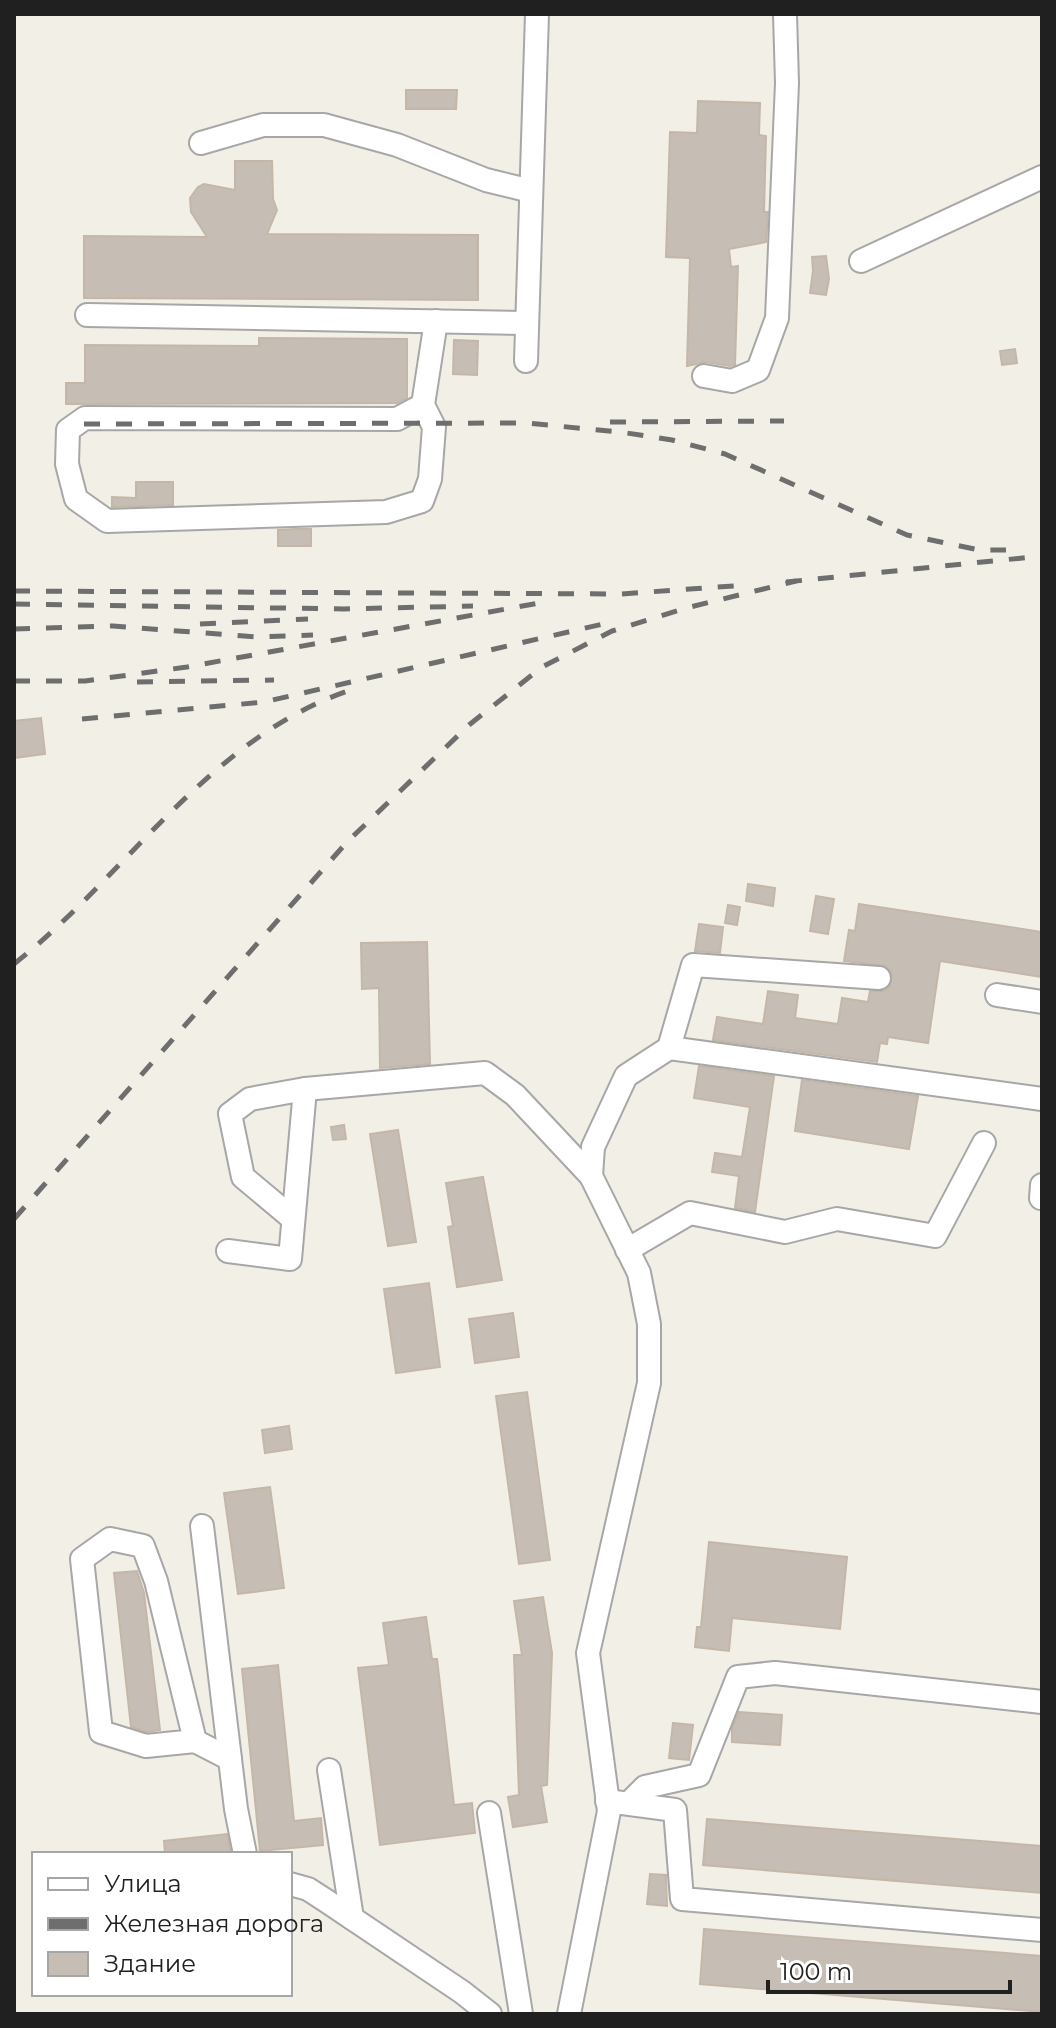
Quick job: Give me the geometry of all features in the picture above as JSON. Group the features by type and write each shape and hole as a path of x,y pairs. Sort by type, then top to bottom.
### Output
{"street":[{"path":"526,361 537,14"},
{"path":"704,376 732,381 758,370 777,318 787,83 785,14"},
{"path":"201,143 263,125 324,125 397,145 486,180 531,191"},
{"path":"861,261 1042,177"},
{"path":"87,315 527,323"},
{"path":"423,405 397,419 85,418 68,430 67,464 76,499 107,521 386,512 422,501 430,479 434,427 423,405 436,321"},
{"path":"591,1176 593,1147 626,1076 669,1048 693,965 879,978"},
{"path":"997,995 1042,1002"},
{"path":"669,1048 1042,1099"},
{"path":"292,1218 243,1177 230,1114 250,1099 305,1089 485,1073 515,1095 591,1176 639,1273 649,1324 649,1383 588,1653 618,1802"},
{"path":"228,1251 290,1259 305,1089"},
{"path":"627,1250 690,1213 785,1232 837,1219 935,1236 984,1143"},
{"path":"202,1526 230,1759 245,1852"},
{"path":"195,1741 156,1581 143,1546 110,1539 82,1559 101,1732 146,1746 195,1741 230,1759"},
{"path":"569,2014 609,1811 618,1802 645,1787 699,1775 738,1677 775,1673 1042,1702"},
{"path":"329,1770 352,1918"},
{"path":"618,1802 675,1810 682,1899 1042,1930"},
{"path":"489,1813 521,2014"},
{"path":"292,1885 308,1889 490,2014"}],"building":[{"path":"406,90 457,90 456,109 406,109"},
{"path":"698,101 760,103 759,135 766,136 766,242 729,249 731,267 738,266 735,365 730,366 706,362 687,366 690,258 666,257 670,132 697,133"},
{"path":"235,161 272,161 273,199 277,210 267,234 478,235 478,300 84,298 84,236 207,237 191,212 190,198 204,184 235,190"},
{"path":"826,256 829,279 826,295 810,293 812,257"},
{"path":"259,338 407,339 407,398 397,403 66,404 66,383 85,383 85,345 259,346"},
{"path":"454,340 478,341 477,375 453,374"},
{"path":"1015,349 1017,363 1002,365 1000,351"},
{"path":"136,482 173,482 173,505 112,507 112,497 136,498"},
{"path":"311,529 311,546 278,546 278,530"},
{"path":"41,718 45,754 14,758 14,721"},
{"path":"748,884 775,888 773,906 746,901"},
{"path":"816,896 834,899 828,934 810,931"},
{"path":"859,904 1042,932 1042,977 940,961 928,1043 888,1037 887,1044 880,1043 877,1062 713,1040 717,1017 763,1024 768,991 798,995 795,1018 838,1024 842,998 868,1002 870,991 884,991 890,986 892,973 886,966 844,961 849,930 855,931"},
{"path":"728,905 740,907 737,925 725,923"},
{"path":"699,924 723,927 720,953 695,951"},
{"path":"427,942 430,1064 380,1068 379,988 362,989 361,943"},
{"path":"699,1066 774,1076 755,1212 735,1208 739,1176 712,1172 715,1153 742,1157 750,1107 694,1098"},
{"path":"802,1080 918,1096 909,1149 795,1131"},
{"path":"344,1125 346,1139 333,1140 331,1127"},
{"path":"398,1130 416,1242 388,1246 370,1134"},
{"path":"483,1177 502,1280 457,1287 448,1227 453,1226 446,1183"},
{"path":"429,1283 440,1367 396,1373 384,1289"},
{"path":"513,1313 519,1357 475,1363 469,1319"},
{"path":"527,1392 550,1560 519,1564 496,1396"},
{"path":"289,1426 292,1449 265,1453 262,1430"},
{"path":"270,1487 284,1588 238,1594 224,1493"},
{"path":"709,1542 847,1557 840,1629 732,1618 729,1651 695,1647 697,1627 701,1627"},
{"path":"137,1571 144,1593 160,1730 147,1732 131,1727 114,1573"},
{"path":"543,1597 552,1653 547,1785 541,1786 547,1822 513,1827 508,1797 519,1795 514,1655 522,1655 514,1601"},
{"path":"426,1617 432,1659 437,1659 454,1805 472,1803 475,1833 380,1845 358,1668 389,1665 383,1623"},
{"path":"278,1665 294,1821 321,1818 323,1845 260,1851 242,1669"},
{"path":"739,1712 782,1715 780,1745 732,1742 732,1729"},
{"path":"673,1723 693,1725 689,1760 669,1758"},
{"path":"707,1819 1042,1846 1042,1893 703,1865"},
{"path":"227,1834 231,1852 165,1852 164,1841"},
{"path":"650,1874 666,1875 667,1906 647,1904"},
{"path":"704,1929 1042,1956 1042,2012 700,1984"}],"railway":[{"path":"610,422 784,421"},
{"path":"84,424 526,423 620,432 672,440 725,454 907,535 979,550 1006,550"},
{"path":"786,582 1042,556"},
{"path":"14,1219 347,842 469,725 542,667 612,631 686,608 796,581"},
{"path":"14,591 621,594 746,585"},
{"path":"14,681 85,681 187,667 539,603"},
{"path":"14,604 344,609 473,606"},
{"path":"200,624 308,619"},
{"path":"82,719 264,702 616,621"},
{"path":"14,629 113,626 257,637 313,635"},
{"path":"137,682 274,680"},
{"path":"14,964 55,929 210,775 252,742 298,713 348,691"}]}
